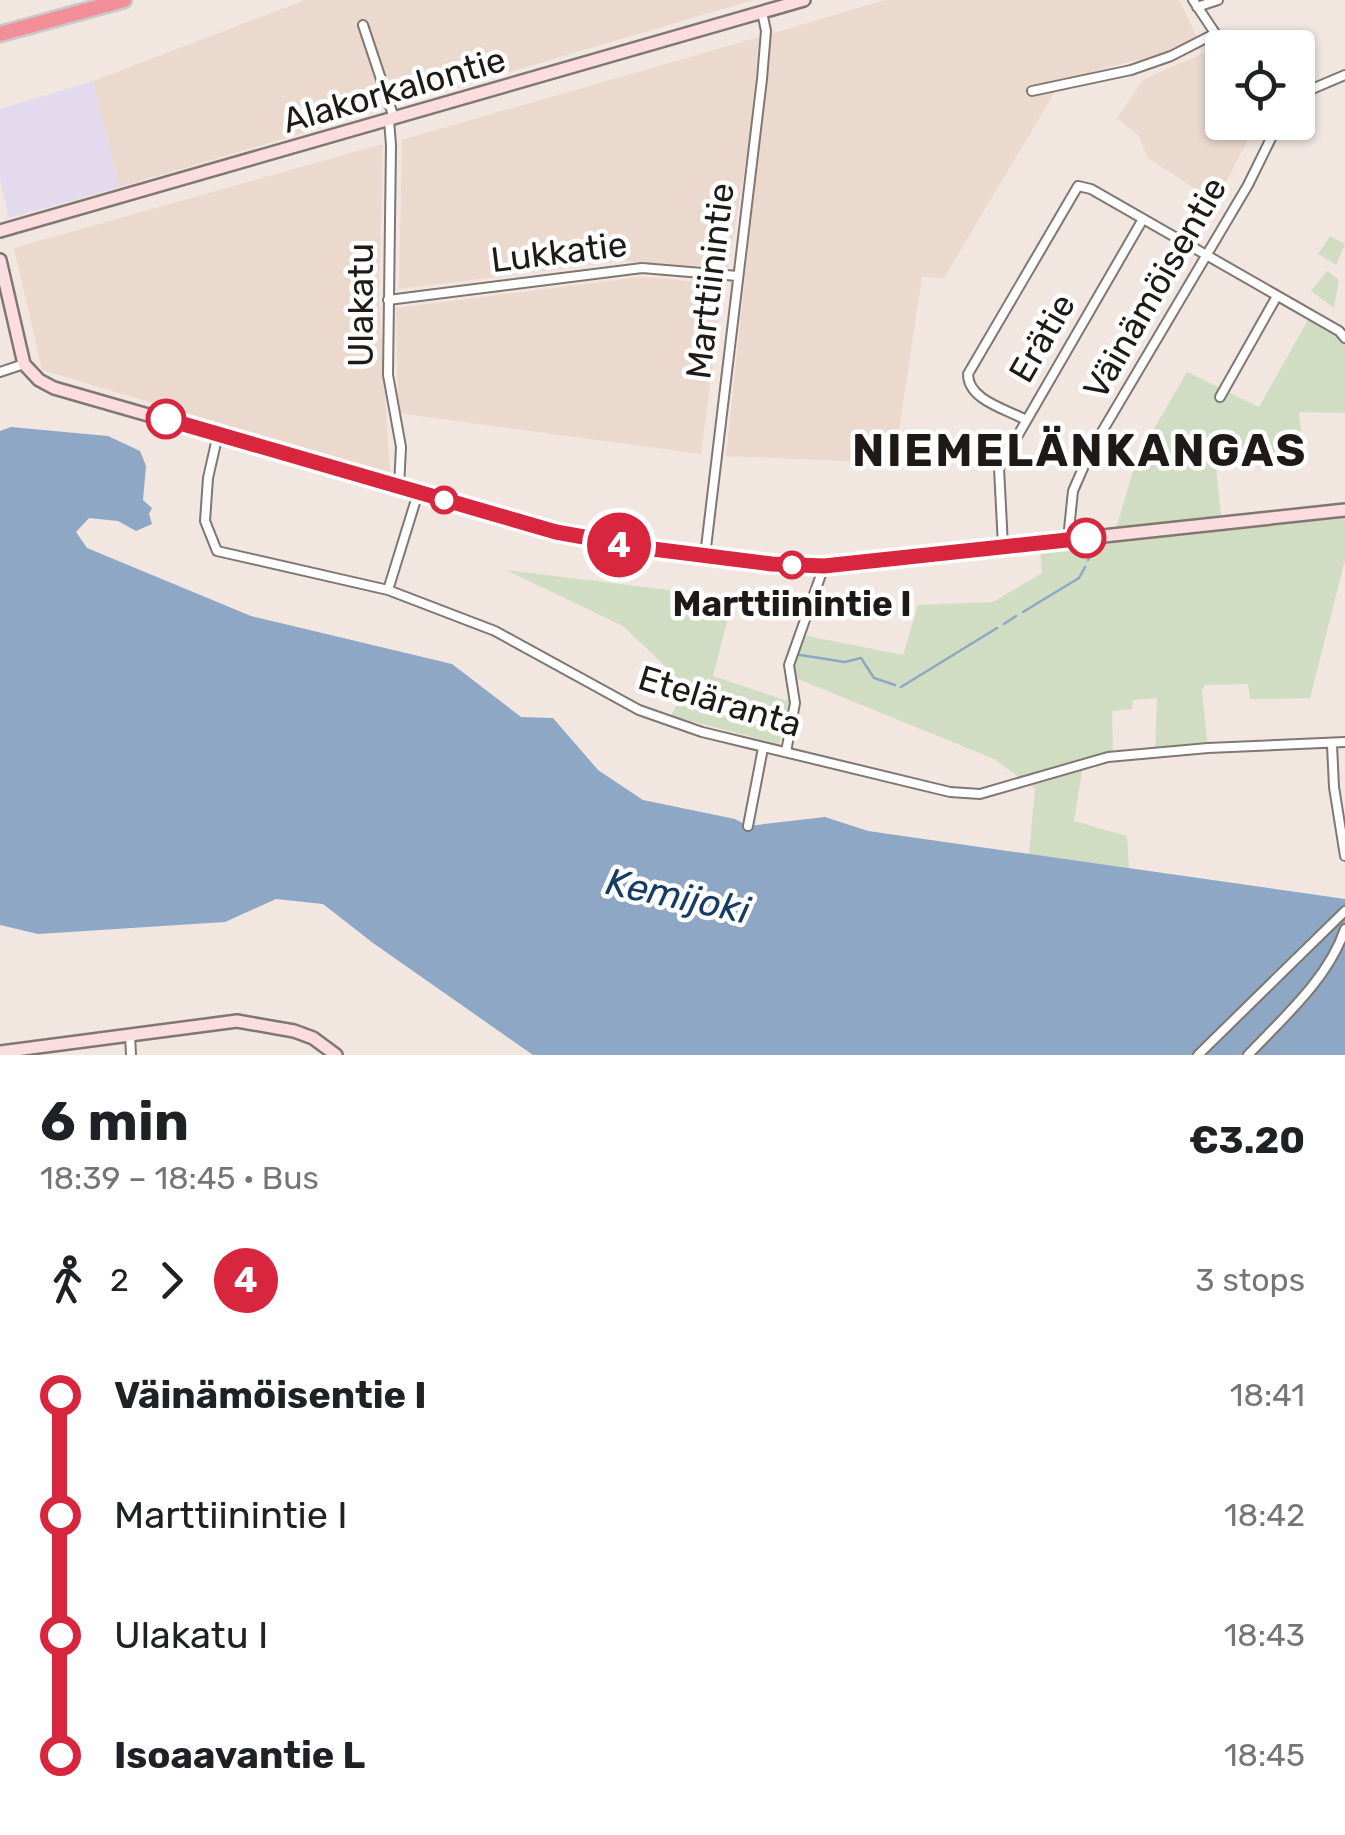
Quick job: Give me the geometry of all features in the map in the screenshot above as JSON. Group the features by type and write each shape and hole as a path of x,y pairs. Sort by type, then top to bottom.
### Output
{"highway":[{"path":"0,34 124,0"}],"street":[{"name":"Alakorkalontie","path":"0,231 804,0"},
{"path":"1211,30 1195,4 1218,0"},
{"name":"Marttiinintie","path":"705,556 762,80 766,32 762,12"},
{"name":"Ulakatu","path":"363,25 391,120 388,375 401,448 399,488"},
{"path":"1032,91 1131,70 1205,39"},
{"path":"1315,87 1345,75"},
{"name":"Väinämöisentie","path":"1068,539 1073,491 1090,452 1271,140"},
{"path":"1026,420 974,393 968,384 968,374 1078,186 1091,189 1206,254 1345,338"},
{"name":"Erätie","path":"1004,546 998,468 1143,219"},
{"path":"0,260 24,364 39,380 54,388 573,536 705,556 824,566 1345,510"},
{"name":"Lukkatie","path":"388,300 642,268 738,276"},
{"path":"1220,397 1277,296"},
{"path":"0,372 24,364"},
{"name":"Eteläranta","path":"218,434 208,478 205,522 218,551 388,590 495,631 640,710 702,732 950,792 980,794 1108,757 1345,742"},
{"path":"388,590 418,493"},
{"path":"786,752 795,703 789,666 824,566"},
{"path":"1332,745 1345,856"},
{"path":"748,826 763,748"},
{"path":"1198,1055 1345,911"},
{"path":"1248,1055 1312,987 1339,947 1345,929"},
{"path":"0,1052 237,1021 294,1031 313,1038 336,1055"},
{"path":"130,1033 131,1055"}],"shaded area":[{"path":"305,0 753,0 120,187 93,81"},
{"path":"885,0 1179,0 1197,37 1159,55 1108,67 1059,85 944,278 922,277 894,463 726,456 771,34"},
{"path":"759,37 749,143 728,268 623,261 399,289 402,140"},
{"path":"1205,53 1205,140 1248,140 1215,202 1148,158 1139,136 1117,118 1144,79"},
{"path":"93,81 120,187 9,218 0,179 0,109"},
{"path":"383,144 379,300 390,474 42,370 14,248"},
{"path":"641,277 723,284 701,454 398,413 396,308"}],"green space":[{"path":"1330,236 1345,244 1336,265 1318,254"},
{"path":"1327,271 1339,280 1334,308 1311,291"},
{"path":"1308,320 1326,324 1345,338 1345,413 1299,412 1303,454 1216,467 1222,525 1345,512 1345,560 1310,698 1250,699 1248,684 1205,685 1202,692 1208,748 1155,752 1157,698 1133,700 1132,709 1112,711 1113,752 1083,765 1074,821 1127,836 1129,868 1029,854 1035,789 994,759 798,679 779,744 671,716 686,686 623,626 506,570 733,598 713,676 787,701 802,635 903,655 918,605 993,602 1042,573 1040,545 1113,538 1137,458 1187,372 1259,407"}],"water":[{"name":"Kemijoki","path":"11,427 108,436 140,451 146,466 143,500 152,508 152,524 136,531 118,521 89,518 76,532 87,548 251,616 452,664 521,717 553,718 598,770 643,800 735,819 748,826 825,817 868,831 1345,899 1345,1055 533,1055 323,904 276,899 225,922 38,934 0,925 0,431"}],"waterway":[{"path":"1088,560 1097,543"},
{"path":"1023,612 1079,578 1085,567"},
{"path":"1004,624 1016,616"},
{"path":"901,687 997,628"},
{"path":"800,655 845,662 861,658 874,678 895,685"}],"bus line":[{"name":"4","path":"166,419 556,532 645,548 772,564 824,566 1086,538"}],"place":[{"name":"Marttiinintie I","path":"792,565"}],"district":[{"name":"NIEMELÄNKANGAS","path":"1080,450"}]}
